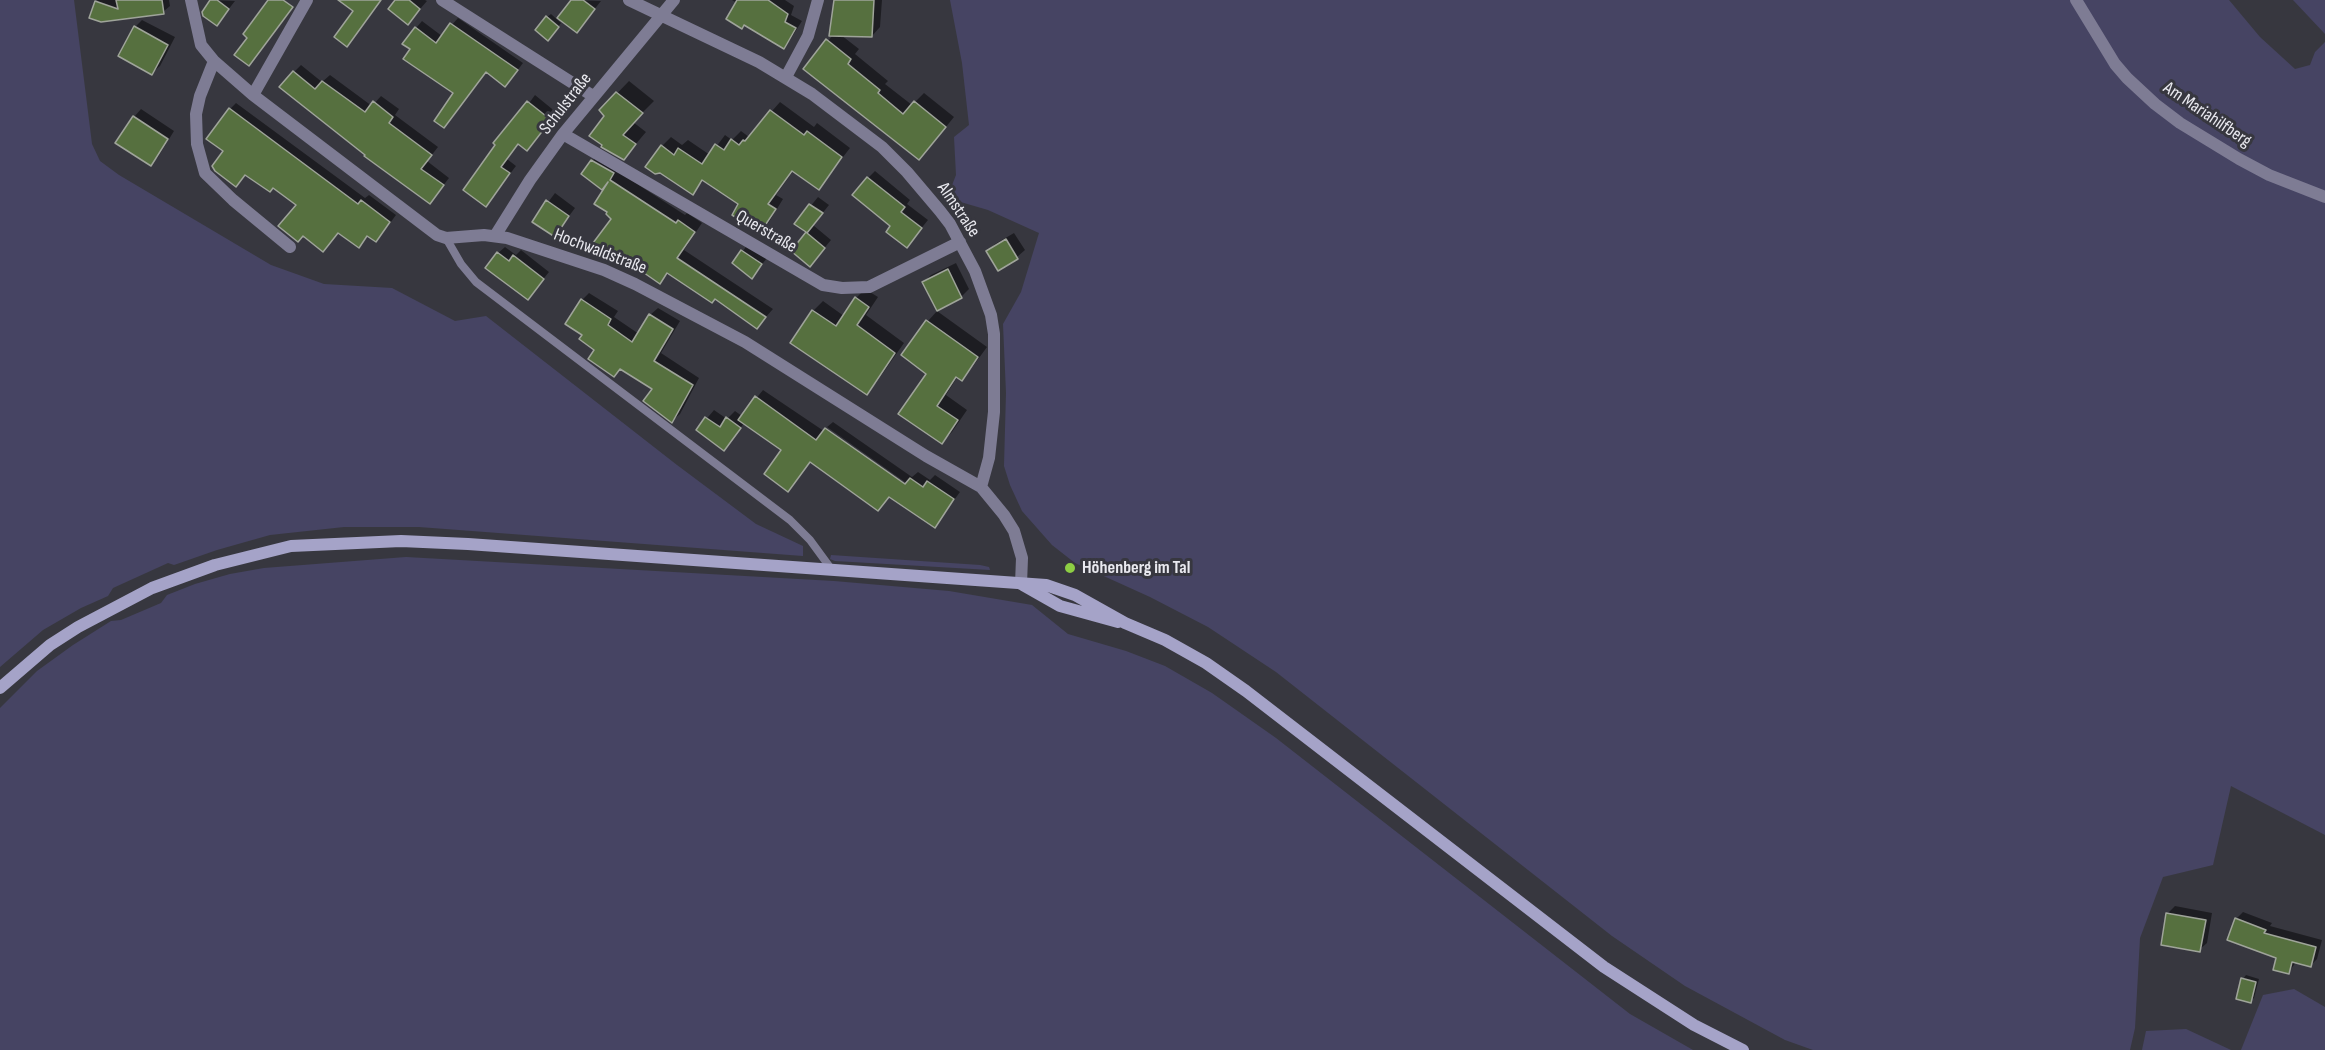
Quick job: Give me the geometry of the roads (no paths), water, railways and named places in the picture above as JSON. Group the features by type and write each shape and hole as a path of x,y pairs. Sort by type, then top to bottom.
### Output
{"main road":[{"path":"0,688 50,645 78,627 152,588 214,565 291,546 412,542 1046,585 1063,590 1125,623 1186,651 1220,672 1604,966 1694,1025 1743,1050"}],"street":[{"path":"191,0 201,45 214,61 253,95 428,229 446,238"},
{"path":"253,95 307,0"},
{"path":"442,0 594,96"},
{"name":"Almstraße","path":"629,0 786,77 882,147 931,199 960,242 985,296 991,315 994,334 992,438 981,487"},
{"name":"Schulstraße","path":"495,236 530,180 563,134 674,0"},
{"path":"786,77 808,36 818,0"},
{"name":"Am Mariahilfberg","path":"2076,0 2115,64 2127,78 2163,110 2239,159 2269,175 2325,197"},
{"path":"214,61 200,96 196,114 198,144 205,173 233,200 290,247"},
{"name":"Querstraße","path":"563,134 824,285 842,288 869,287 960,242"},
{"name":"Hochwaldstraße","path":"446,238 495,236 604,270 687,310 762,351 926,456 981,487"},
{"path":"981,487 1014,531 1022,558 1021,584"}],"lane":[{"path":"446,238 461,264 476,282 790,520 810,540 832,570"}],"place":[{"name":"Höhenberg im Tal","path":"1070,568"}]}
